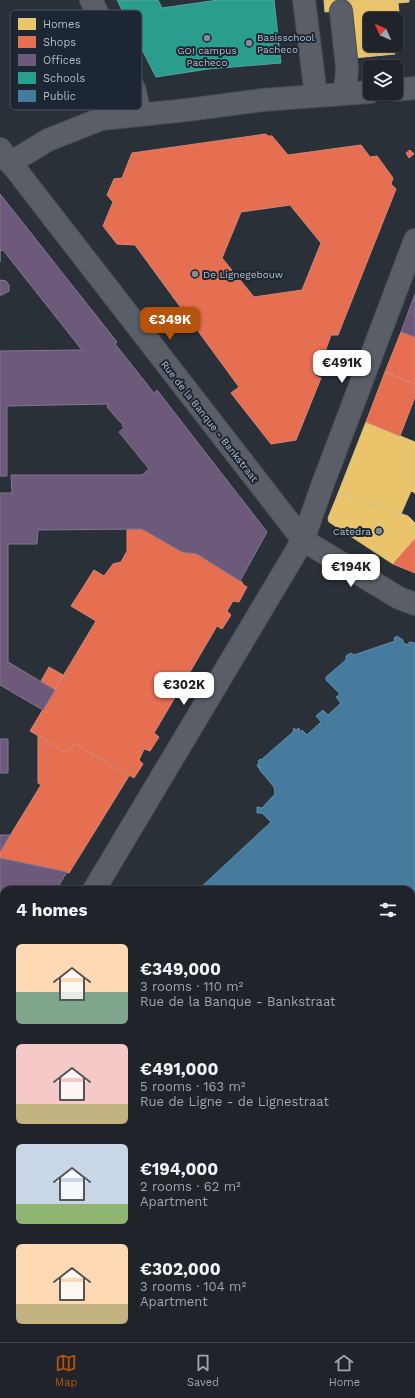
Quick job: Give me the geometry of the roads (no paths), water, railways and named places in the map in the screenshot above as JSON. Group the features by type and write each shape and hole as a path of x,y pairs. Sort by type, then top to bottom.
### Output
{"street":[{"path":"91,0 96,10"},
{"path":"304,0 316,96"},
{"path":"341,11 347,68 345,94"},
{"path":"403,89 415,88"},
{"path":"5,156 101,119 262,100 363,93"},
{"path":"139,110 140,115"},
{"name":"Rue de la Banque - Bankstraat","path":"5,156 303,540"},
{"path":"97,886 196,737 303,540 323,482 415,240"},
{"path":"303,540 399,598 415,604"}],"place":[{"name":"GO! campus Pacheco","path":"207,38"},
{"name":"Basisschool Pacheco","path":"249,43"},
{"name":"De Lignegebouw","path":"195,274"},
{"name":"Catedra","path":"379,531"}]}
